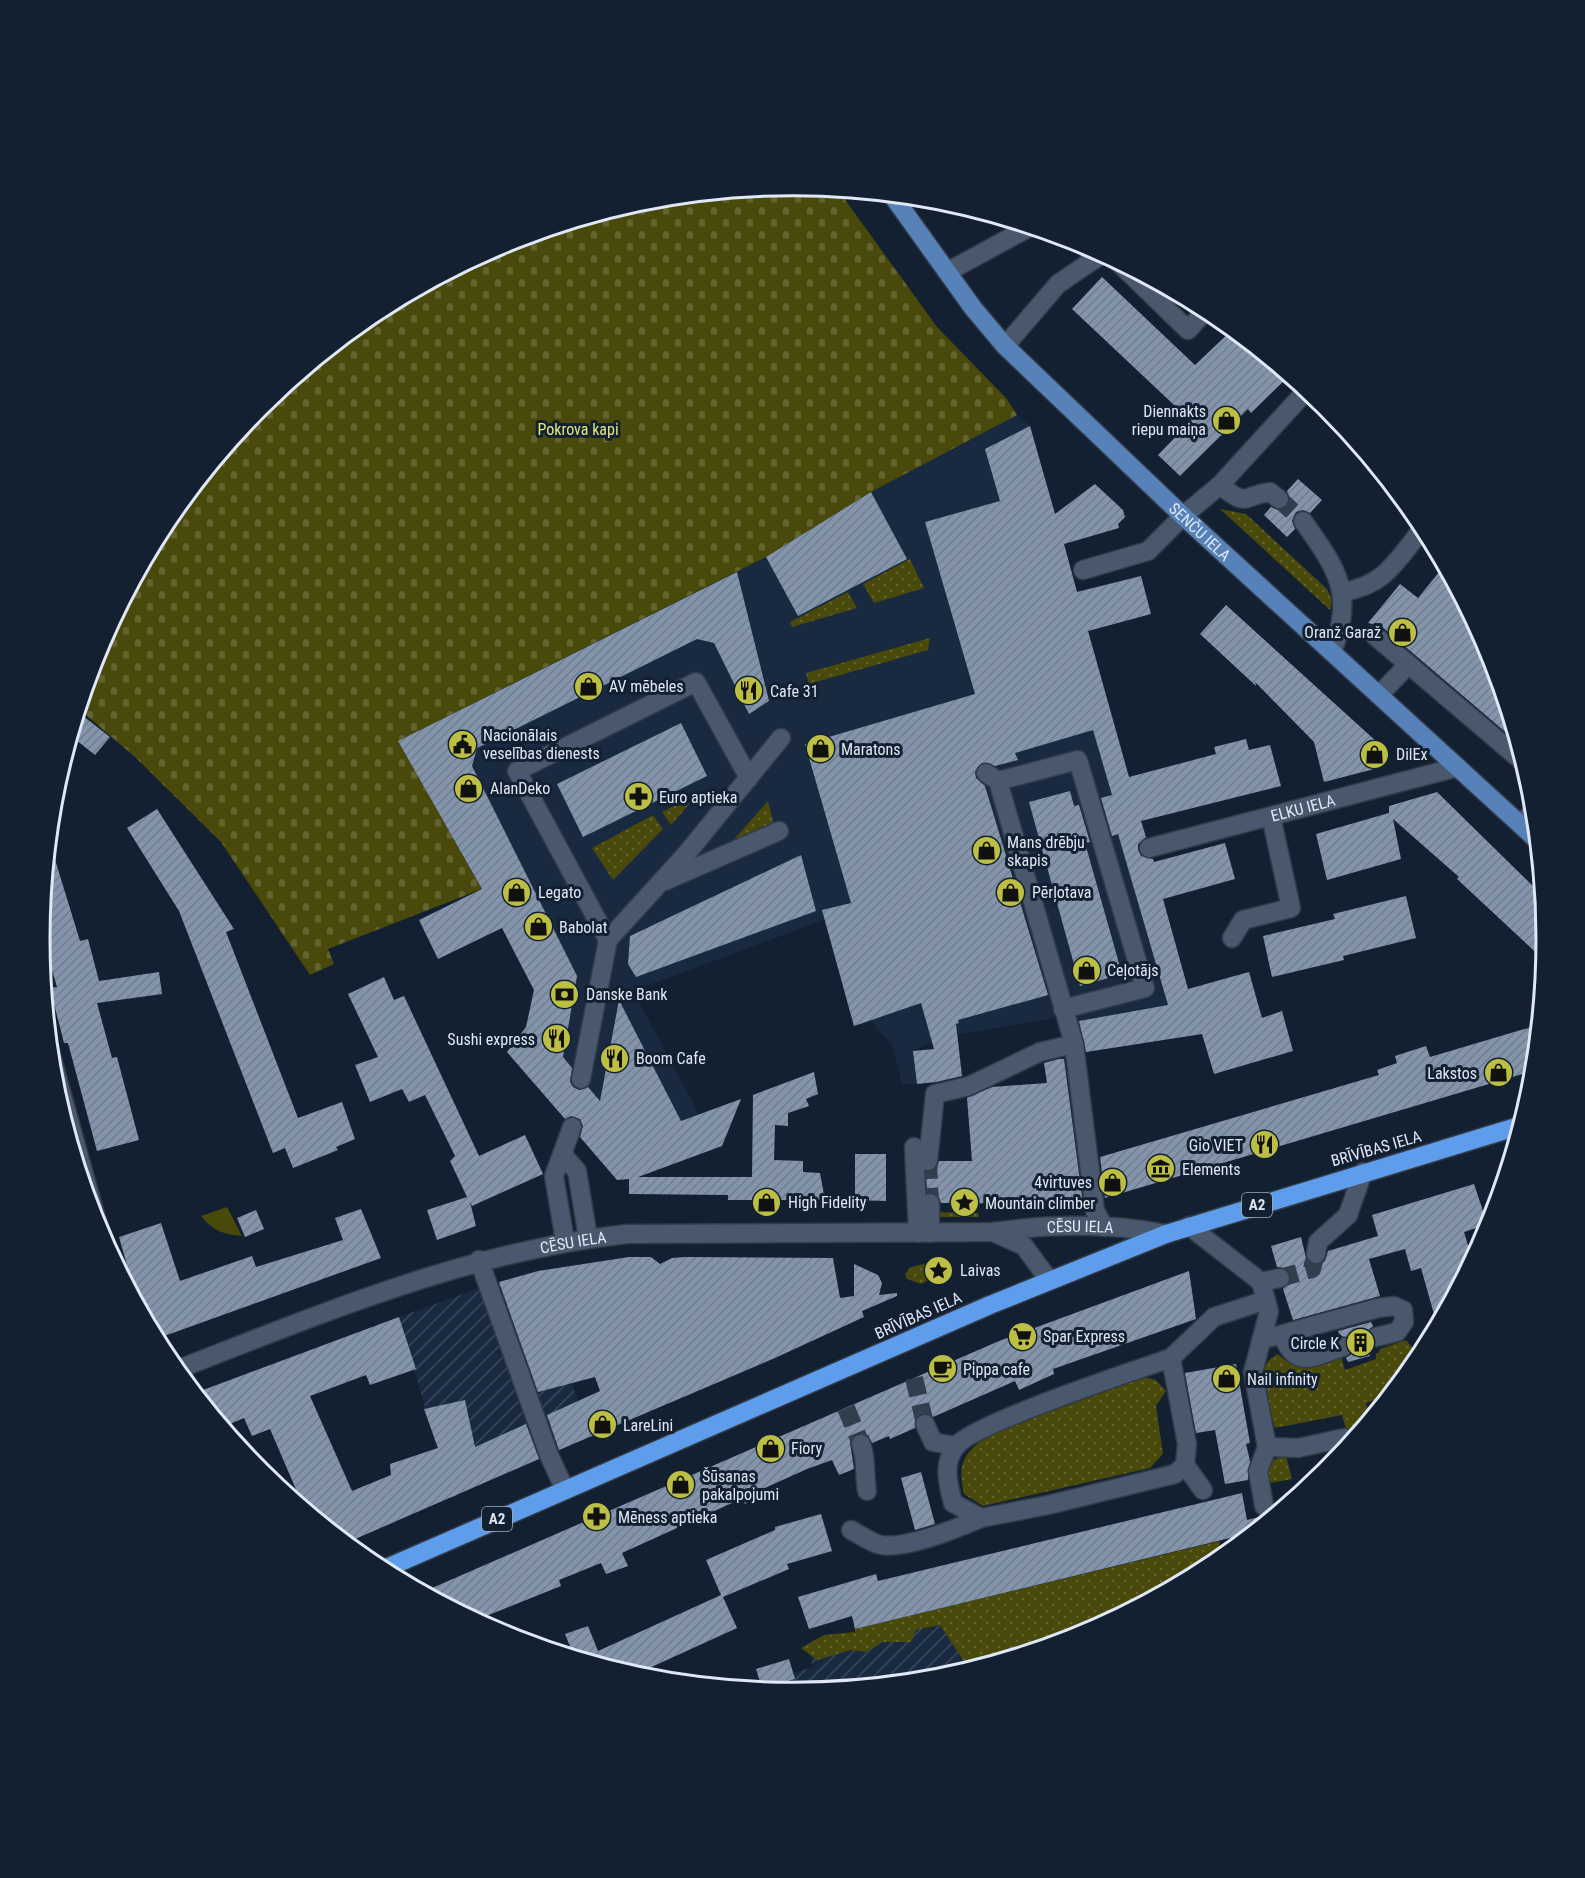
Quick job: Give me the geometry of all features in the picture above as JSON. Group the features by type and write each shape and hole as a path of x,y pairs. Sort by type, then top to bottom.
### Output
{"highway":[{"name":"BRĪVĪBAS IELA","path":"393,1565 1049,1280 1166,1234 1511,1129"}],"main road":[{"name":"SENČU IELA","path":"898,204 947,272 1005,346 1183,516 1527,831"}],"street":[{"path":"947,272 1021,232"},
{"path":"1005,346 1058,285 1093,260"},
{"path":"1139,283 1188,330 1199,317"},
{"path":"1083,570 1148,551 1183,516 1220,485 1300,397"},
{"path":"1220,485 1237,499 1245,501 1270,492 1279,499"},
{"path":"1303,521 1331,561 1341,592 1341,627 1332,652"},
{"path":"1341,592 1359,590 1379,580 1416,536"},
{"path":"1374,635 1511,752"},
{"path":"1379,695 1408,665"},
{"path":"608,940 517,771 696,682 749,778"},
{"path":"581,1079 608,940 687,853 781,738"},
{"path":"1063,1009 1145,988 1077,760 992,777 1063,1009 1074,1044 1095,1211 1104,1227"},
{"name":"ELKU IELA","path":"1149,848 1458,767"},
{"path":"1232,938 1243,920 1291,908 1271,816"},
{"path":"1521,825 1525,820"},
{"path":"655,886 779,831"},
{"path":"928,1161 934,1095 969,1086 1040,1052 1074,1044"},
{"path":"565,1241 554,1176 572,1128"},
{"path":"914,1147 924,1233"},
{"path":"563,1155 577,1171 588,1238"},
{"path":"1316,1254 1318,1242 1348,1215 1363,1172"},
{"path":"924,1233 930,1203"},
{"path":"1189,1226 1262,1282 1269,1311 1252,1372 1267,1447 1258,1471 1264,1506"},
{"name":"CĒSU IELA","path":"185,1366 299,1322 478,1260 565,1241 627,1234 993,1232 1028,1227 1134,1228 1166,1234"},
{"name":"CĒSU IELA","path":"993,1232 1024,1246 1049,1280"},
{"path":"478,1260 549,1455 565,1490"},
{"path":"1262,1282 1280,1278"},
{"path":"981,1518 953,1503 946,1471 956,1446 976,1433 1015,1416 1171,1358 1214,1317 1266,1300"},
{"path":"1261,1340 1378,1308 1394,1306 1403,1310 1404,1322 1397,1332 1376,1337"},
{"path":"1282,1335 1288,1350 1295,1357 1305,1359 1343,1347"},
{"path":"1171,1358 1187,1444 1185,1465 1203,1490"},
{"path":"925,1424 933,1442 956,1446"},
{"path":"1267,1447 1298,1448 1342,1438"},
{"path":"861,1444 867,1458 864,1476 867,1491"},
{"path":"851,1530 880,1545 902,1543 960,1527 981,1518 1048,1505 1175,1474 1185,1465"}],"shaded area":[{"path":"1017,415 1030,426 1077,591 1141,576 1151,614 1088,631 1200,1034 1083,1053 1105,1198 1082,1204 1059,1017 944,1037 913,1051 917,1084 902,1084 892,1045 871,1021 854,1026 824,920 633,991 699,1114 632,1139 629,1179 617,1180 507,1052 526,1027 534,990 482,889 398,741 766,557 871,492"},
{"path":"537,1272 557,1343 591,1436 451,1498 399,1317 488,1285"},
{"path":"941,1625 964,1662 889,1676 785,1682 795,1679 793,1673 813,1667 809,1653"}],"green space":[{"name":"Pokrova kapi","path":"792,196 844,198 937,327 1007,399 1017,415 871,492 766,557 398,741 482,889 328,949 334,964 310,975 221,842 135,757 85,714 106,655 126,610 149,567 203,487 234,449 303,380 380,321 464,273 554,235 600,221 696,202"},
{"path":"1220,509 1246,514 1327,589 1332,600 1330,610"},
{"path":"910,559 924,588 874,603 863,584"},
{"path":"848,592 857,608 792,627 790,622"},
{"path":"930,638 928,650 809,684 806,673"},
{"path":"698,794 671,825 662,812"},
{"path":"768,801 775,829 730,844"},
{"path":"653,815 663,829 613,880 592,848"},
{"path":"227,1207 242,1236 219,1231 201,1216"},
{"path":"939,1212 978,1213 979,1217 938,1217"},
{"path":"928,1263 941,1269 941,1274 921,1284 907,1279 905,1274 911,1267"},
{"path":"1406,1340 1413,1348 1375,1400 1366,1403 1368,1409 1347,1433 1342,1415 1275,1428 1266,1398 1263,1377 1270,1360 1278,1354 1293,1364 1308,1365 1341,1356 1345,1370 1376,1359 1376,1353 1378,1354 1380,1349"},
{"path":"1138,1376 1156,1380 1166,1391 1156,1406 1163,1454 1150,1468 983,1506 964,1494 961,1474 964,1459 989,1435"},
{"path":"1286,1456 1292,1479 1270,1483 1266,1469 1272,1460"},
{"path":"1220,1541 1219,1547 1205,1557 1121,1605 1031,1643 985,1657 964,1662 940,1625 916,1630 911,1642 883,1642 866,1652 851,1650 817,1660 801,1648 824,1635 855,1632 855,1629"}],"building":[{"path":"1102,277 1195,365 1226,336 1283,381 1251,413 1248,409 1180,476 1158,455 1191,421 1072,309"},
{"path":"1030,426 1055,514 1095,484 1123,510 1125,517 1118,524 1119,528 1064,544 1077,592 1141,576 1151,614 1088,631 1129,777 1216,754 1214,747 1246,739 1249,750 1270,745 1281,786 1141,821 1146,837 1138,844 1138,850 1141,856 1153,859 1154,862 1225,843 1235,879 1163,899 1188,989 1249,972 1262,1018 1282,1011 1293,1051 1214,1074 1202,1034 1086,1052 1079,1021 1168,1005 1118,834 1112,836 1101,798 1112,795 1093,730 1015,753 1018,760 995,766 982,763 975,772 976,778 985,786 1048,995 958,1020 959,1023 956,1024 962,1076 936,1082 917,1084 913,1051 934,1049 921,1003 854,1026 822,910 851,903 805,744 975,694 925,522 1000,501 985,449"},
{"path":"1298,479 1322,500 1310,513 1303,510 1296,512 1292,521 1295,529 1287,537 1264,515 1271,507 1278,510 1287,506 1290,500 1287,491"},
{"path":"871,492 907,559 798,616 766,557"},
{"path":"737,572 769,701 749,714 714,643 697,639 477,748 472,766 577,976 563,1057 572,1068 570,1082 573,1087 579,1090 588,1087 600,1101 619,1000 681,1121 741,1099 722,1146 638,1177 752,1177 753,1095 814,1072 818,1094 806,1099 809,1106 788,1113 788,1126 775,1125 774,1160 803,1161 803,1172 820,1173 825,1200 728,1200 728,1195 629,1194 629,1179 617,1180 580,1137 583,1126 580,1119 571,1116 565,1119 507,1052 526,1027 534,990 502,928 438,959 419,920 482,889 398,741"},
{"path":"1439,573 1459,610 1479,655 1506,732 1381,626 1368,623 1400,584 1418,598"},
{"path":"1226,605 1387,751 1382,767 1324,782 1314,742 1255,682 1256,686 1200,634"},
{"path":"84,717 110,737 95,755 77,741"},
{"path":"681,723 707,776 583,837 557,784"},
{"path":"1070,791 1074,806 1079,805 1090,842 1085,843 1122,974 1080,986 1029,802"},
{"path":"1437,792 1534,887 1535,952 1457,879 1459,877 1393,819 1401,859 1327,880 1316,834 1389,813 1389,806"},
{"path":"157,809 234,929 226,932 298,1118 342,1102 355,1139 336,1147 338,1150 293,1168 285,1148 273,1153 179,911 127,828"},
{"path":"801,855 816,911 636,977 628,964 630,936"},
{"path":"54,858 80,941 88,939 99,981 159,972 162,994 97,1003 112,1058 117,1057 139,1140 97,1151 68,1043 64,1043 52,995 51,988 57,987 51,965 50,939"},
{"path":"1406,896 1416,938 1343,956 1344,960 1272,977 1263,936 1335,919 1333,914"},
{"path":"384,977 394,1000 404,996 479,1156 525,1135 543,1174 472,1206 470,1202 476,1226 437,1240 427,1210 467,1197 450,1161 455,1156 425,1095 409,1102 402,1089 370,1102 355,1065 378,1057 348,994"},
{"path":"1530,1027 1523,1074 1105,1198 1100,1157 1379,1075 1377,1070 1397,1063 1395,1056 1426,1046 1430,1057"},
{"path":"1064,1059 1083,1204 941,1203 936,1194 927,1192 926,1172 937,1168 939,1161 972,1161 967,1098 992,1087 1047,1083 1044,1063"},
{"path":"855,1154 886,1154 886,1201 855,1200"},
{"path":"1474,1184 1483,1212 1477,1228 1464,1232 1468,1247 1434,1314 1421,1268 1411,1271 1405,1249 1369,1259 1380,1296 1293,1320 1283,1289 1290,1282 1291,1275 1284,1268 1277,1267 1271,1246 1301,1237 1309,1263 1319,1265 1325,1261 1328,1251 1378,1236 1372,1215"},
{"path":"361,1209 381,1258 165,1336 130,1275 119,1237 161,1223 180,1281 252,1256 256,1267 343,1240 335,1218"},
{"path":"256,1210 264,1229 245,1237 237,1218"},
{"path":"629,1257 651,1257 660,1264 672,1258 685,1257 833,1258 840,1298 854,1296 854,1264 878,1275 882,1283 879,1295 897,1293 897,1296 862,1311 864,1317 775,1358 559,1450 547,1415 600,1391 595,1377 538,1392 499,1282 538,1271"},
{"path":"1189,1271 1196,1319 1053,1369 1054,1374 1019,1390 1015,1381 933,1417 921,1414 916,1418 915,1428 890,1439 889,1436 872,1443 868,1435 857,1434 850,1442 854,1469 839,1475 832,1460 807,1469 758,1491 760,1497 745,1504 743,1498 622,1553 628,1566 606,1574 601,1563 559,1580 561,1586 487,1616 432,1588 999,1341"},
{"path":"399,1317 416,1369 370,1385 366,1375 310,1396 352,1491 391,1475 390,1464 438,1448 424,1409 465,1400 475,1447 526,1424 539,1459 355,1539 297,1493 270,1429 252,1436 244,1418 230,1424 202,1390"},
{"path":"1371,1322 1373,1326 1365,1334 1367,1344 1373,1348 1368,1350 1370,1356 1348,1362 1346,1358 1352,1354 1354,1344 1350,1338 1340,1336 1338,1331"},
{"path":"1236,1364 1250,1443 1246,1444 1250,1461 1248,1480 1225,1484 1215,1430 1196,1433 1185,1373"},
{"path":"921,1472 935,1524 915,1530 901,1478"},
{"path":"1242,1493 1247,1520 1258,1517 1232,1538 855,1629 852,1616 809,1629 798,1597 876,1574 878,1581"},
{"path":"821,1514 832,1551 787,1564 789,1569 723,1597 737,1628 649,1668 571,1648 565,1634 588,1626 598,1651 721,1595 706,1560 775,1530 775,1527"},
{"path":"789,1659 795,1679 785,1682 760,1681 756,1669"}],"tunnel":[{"path":"1279,499 1303,521"},
{"path":"928,1161 930,1203"},
{"path":"1280,1278 1312,1269 1316,1254"},
{"path":"1343,1347 1376,1337"},
{"path":"914,1378 925,1424"},
{"path":"846,1408 861,1444"}],"place":[{"name":"Diennakts riepu maiņa","path":"1227,420"},
{"name":"Oranž Garaž","path":"1402,632"},
{"name":"AV mēbeles","path":"588,686"},
{"name":"Cafe 31","path":"749,691"},
{"name":"Nacionālais veselības dienests","path":"462,744"},
{"name":"Maratons","path":"820,749"},
{"name":"DilEx","path":"1375,754"},
{"name":"AlanDeko","path":"469,788"},
{"name":"Euro aptieka","path":"638,797"},
{"name":"Mans drēbju skapis","path":"986,851"},
{"name":"Legato","path":"517,892"},
{"name":"Pērļotava","path":"1011,892"},
{"name":"Babolat","path":"538,927"},
{"name":"Ceļotājs","path":"1086,970"},
{"name":"Danske Bank","path":"565,994"},
{"name":"Sushi express","path":"556,1039"},
{"name":"Boom Cafe","path":"615,1058"},
{"name":"Lakstos","path":"1498,1073"},
{"name":"Gio VIET","path":"1264,1145"},
{"name":"Elements","path":"1161,1169"},
{"name":"4virtuves","path":"1113,1182"},
{"name":"High Fidelity","path":"767,1202"},
{"name":"Mountain climber","path":"964,1203"},
{"name":"Laivas","path":"939,1270"},
{"name":"Spar Express","path":"1022,1336"},
{"name":"Circle K","path":"1360,1343"},
{"name":"Pippa cafe","path":"942,1369"},
{"name":"Nail infinity","path":"1226,1379"},
{"name":"LareLini","path":"602,1425"},
{"name":"Fiory","path":"770,1448"},
{"name":"Šūsanas pakalpojumi","path":"681,1485"},
{"name":"Mēness aptieka","path":"597,1517"}]}
